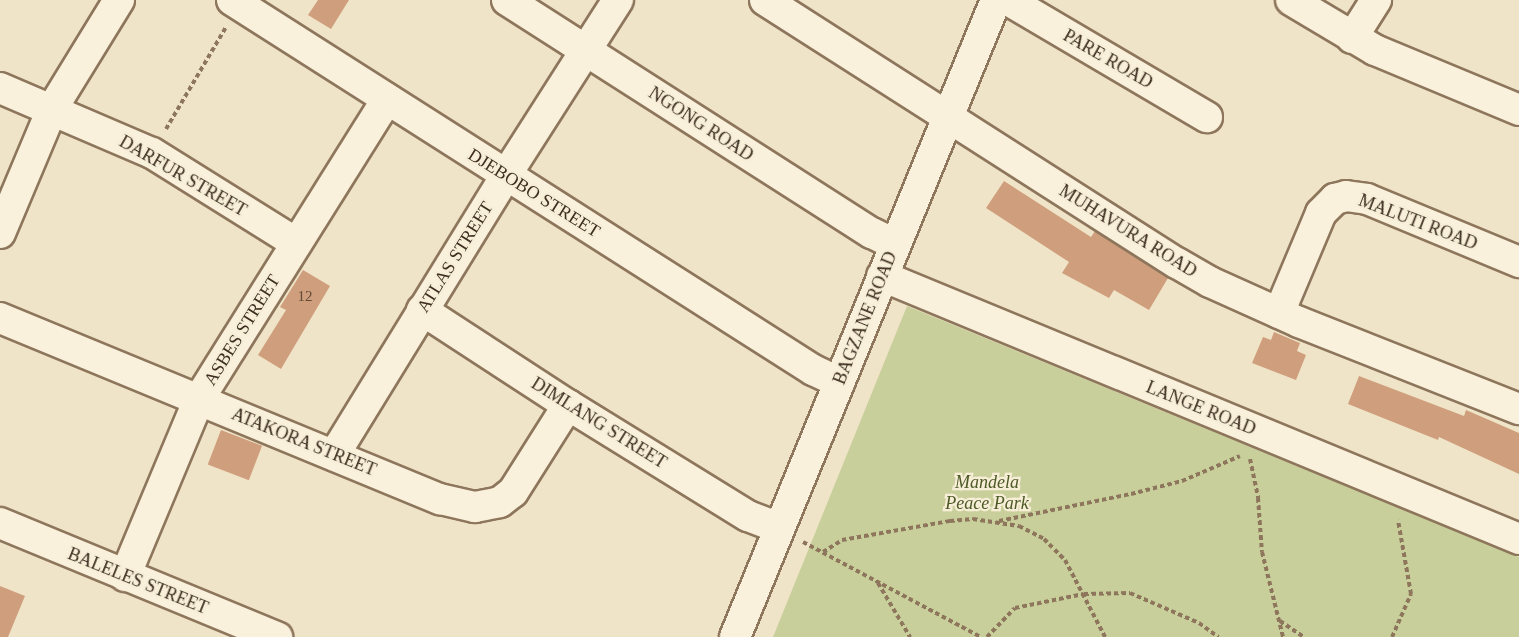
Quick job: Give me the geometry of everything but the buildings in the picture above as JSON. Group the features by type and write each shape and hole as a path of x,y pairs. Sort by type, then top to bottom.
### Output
{"street":[{"path":"0,233 52,109 119,0"},
{"name":"NGONG ROAD","path":"507,0 872,233 895,244"},
{"name":"ATLAS STREET","path":"334,454 506,175 618,0"},
{"name":"MUHAVURA ROAD","path":"765,0 1177,263 1279,313 1519,409"},
{"name":"BAGZANE ROAD","path":"735,637 996,0"},
{"name":"PARE ROAD","path":"1008,0 1208,117"},
{"path":"1291,0 1375,50 1519,110"},
{"path":"1352,38 1376,0"},
{"name":"DJEBOBO STREET","path":"249,5 387,99 813,370 839,382"},
{"name":"DARFUR STREET","path":"0,88 152,153 296,243"},
{"name":"ASBES STREET","path":"125,576 199,399 387,99"},
{"name":"MALUTI ROAD","path":"1279,313 1321,213 1335,199 1346,196 1367,199 1519,262"},
{"name":"LANGE ROAD","path":"882,276 1519,539"},
{"name":"DIMLANG STREET","path":"422,310 568,405 748,516 779,528"},
{"name":"ATAKORA STREET","path":"0,318 440,499 475,507 500,502 513,492 568,405"},
{"name":"BALELES STREET","path":"0,523 277,637"}],"path":[{"path":"152,153 249,5"},
{"path":"996,522 1182,481 1248,452 1258,498 1262,552 1283,637"},
{"path":"1392,637 1411,594 1398,516 1403,491"},
{"path":"823,552 842,540 950,521 973,519 1019,526 1044,538 1065,560 1105,637"},
{"path":"779,528 981,637"},
{"path":"878,582 910,637"},
{"path":"987,637 1015,608 1084,594 1130,593 1199,623 1218,637"},
{"path":"1280,621 1304,637"}],"green space":[{"name":"Mandela Peace Park","path":"907,306 1519,557 1519,637 773,637"}]}
